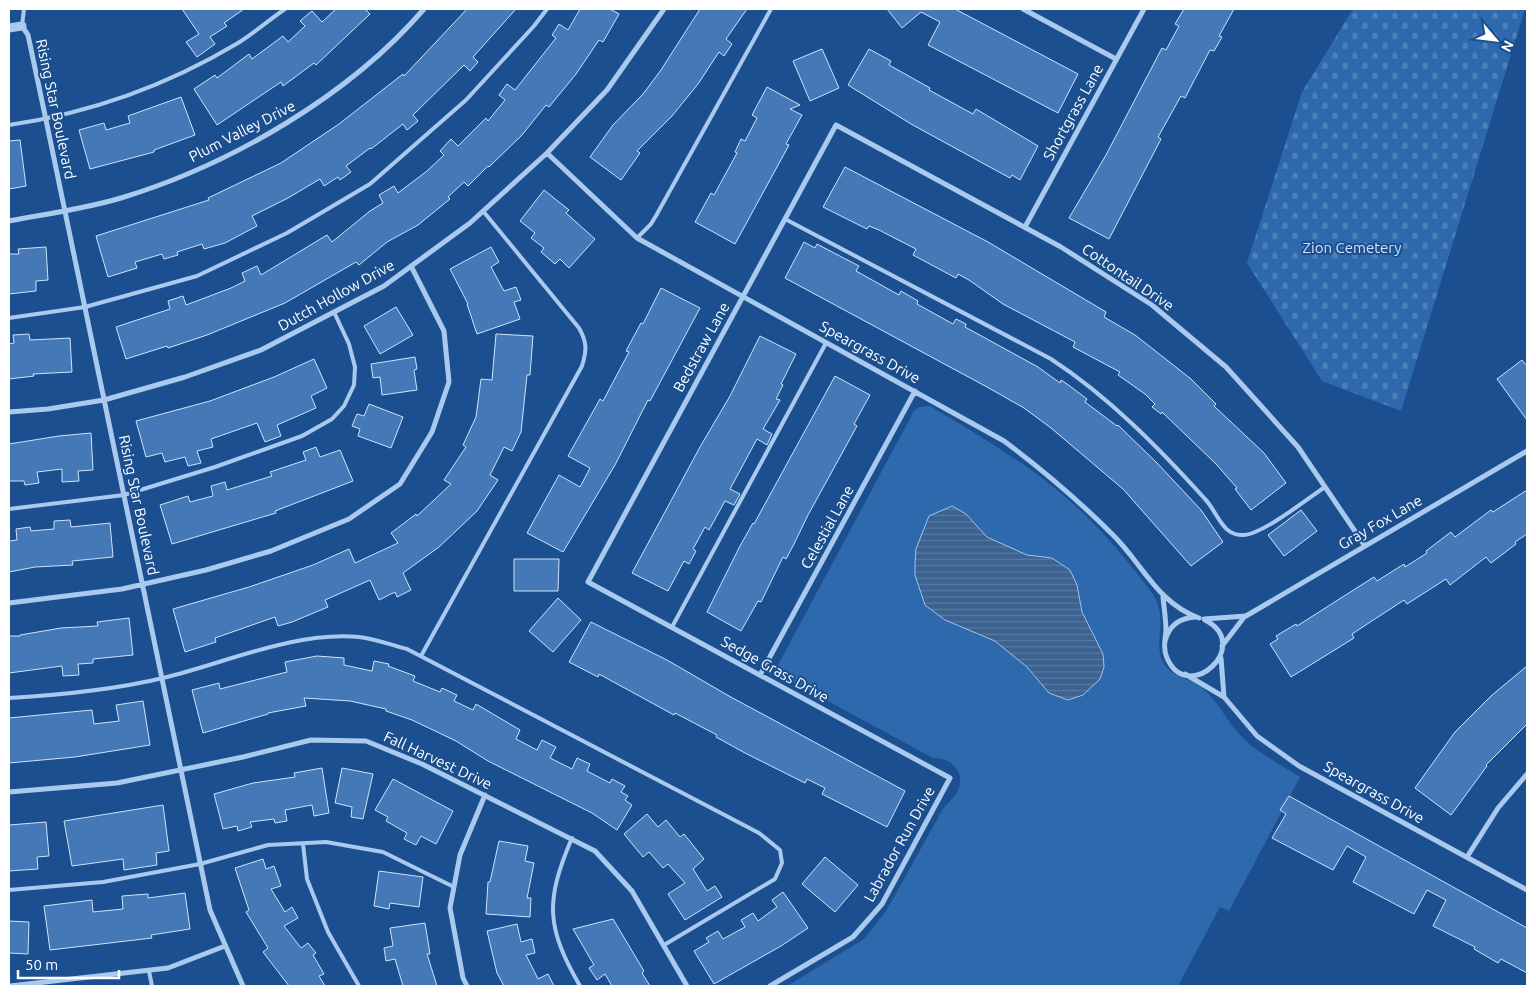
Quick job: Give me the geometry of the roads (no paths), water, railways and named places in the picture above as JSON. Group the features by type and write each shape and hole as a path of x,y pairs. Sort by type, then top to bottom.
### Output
{"street":[{"name":"Plum Valley Drive","path":"9,221 65,211 120,198 212,164 309,110 401,35 424,9"},
{"name":"Dutch Hollow Drive","path":"9,412 48,409 104,400 185,377 261,350 384,286 483,211 547,153 607,90 664,9"},
{"path":"1023,9 1032,11 1116,59"},
{"name":"Shortgrass Lane","path":"1025,227 1144,9"},
{"path":"9,28 22,26"},
{"name":"Rising Star Boulevard","path":"22,26 28,35 210,910 243,986"},
{"name":"Cottontail Drive","path":"836,125 1061,247 1152,305 1226,367 1298,447 1365,546"},
{"name":"Bedstraw Lane","path":"588,582 836,125"},
{"name":"Speargrass Drive","path":"547,153 637,238 1004,441 1048,473 1114,535 1163,597 1202,619"},
{"path":"9,603 87,595 142,585 271,551 349,519 400,484 432,432 449,382 444,331 411,266"},
{"name":"Celestial Lane","path":"760,675 915,391"},
{"name":"Gray Fox Lane","path":"1222,646 1246,616 1527,451"},
{"name":"Sedge Grass Drive","path":"588,582 950,778"},
{"path":"1163,597 1165,654 1169,663 1176,670 1185,674 1195,675 1208,671 1216,664 1221,653 1222,646 1218,632 1202,619 1189,618 1176,623 1169,630 1165,641"},
{"name":"Gray Fox Lane","path":"1202,619 1246,616"},
{"name":"Speargrass Drive","path":"1221,653 1220,666 1224,697"},
{"name":"Speargrass Drive","path":"1185,674 1224,697 1239,718 1273,749 1299,766 1527,890"},
{"name":"Fall Harvest Drive","path":"9,792 116,783 312,740 366,741 422,764 572,838 595,852 614,869 632,892 687,986"},
{"path":"1467,857 1498,808 1527,774"},
{"name":"Labrador Run Drive","path":"770,986 854,937 870,921 882,904 950,778"},
{"path":"467,986 463,978 450,908 460,855 485,795"},
{"path":"10,986 168,968 225,946"}],"lane":[{"path":"22,26 24,9"},
{"path":"9,126 46,120 107,103 183,74 240,42 285,9"},
{"path":"9,318 85,307 197,276 287,233 370,184 466,100 534,26 547,9"},
{"path":"637,238 658,214 771,9"},
{"path":"421,656 582,366 586,350 585,339 579,328 483,211"},
{"path":"785,219 1052,358 1087,382 1140,430 1207,500 1224,526 1232,534 1244,535 1259,530 1325,487"},
{"path":"9,509 124,495 216,467 302,436 332,419 344,406 354,385 355,367 350,344 334,312"},
{"path":"672,628 826,342"},
{"path":"9,698 67,694 162,678 288,642 321,637 360,637 407,649 759,833 780,850 782,863 775,879 664,945"},
{"path":"572,838 555,885 553,911 556,936 561,954 580,986"},
{"path":"9,890 103,882 200,864 268,845 326,842 383,852 454,887"},
{"path":"304,844 307,879 328,932 359,986"},
{"path":"149,971 152,986"}],"park label":[{"name":"Zion Cemetery","path":"1352,247"}]}
